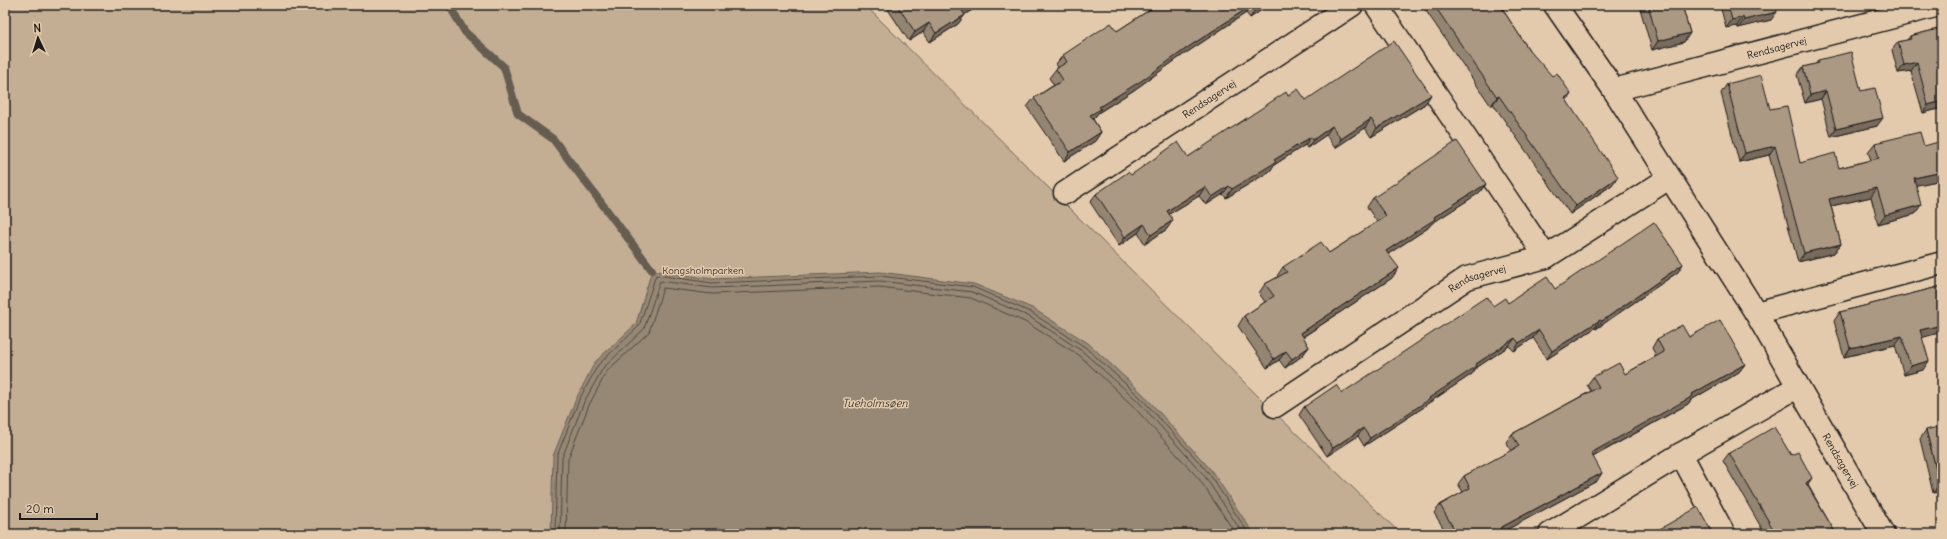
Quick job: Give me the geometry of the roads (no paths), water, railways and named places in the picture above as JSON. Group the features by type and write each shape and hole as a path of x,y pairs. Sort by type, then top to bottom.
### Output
{"street":[{"name":"Rendsagervej","path":"1065,193 1352,5"},
{"path":"1376,5 1546,257"},
{"name":"Rendsagervej","path":"1555,5 1614,90 1756,314 1883,534"},
{"name":"Rendsagervej","path":"1614,90 1939,5"},
{"name":"Rendsagervej","path":"1275,406 1467,278 1546,257 1669,178"},
{"path":"1756,314 1942,262"},
{"path":"1550,534 1680,454 1797,387"},
{"path":"1680,454 1724,534"}],"water":[{"name":"Tueholmsøen","path":"652,270 712,279 880,272 974,284 1032,308 1088,343 1143,394 1211,470 1254,534 551,534 553,456 576,399 595,362 636,324"}],"waterway":[{"path":"449,5 465,32 504,67 518,114 553,139 652,270"}],"park label":[{"name":"Kongsholmparken","path":"703,270"}]}
